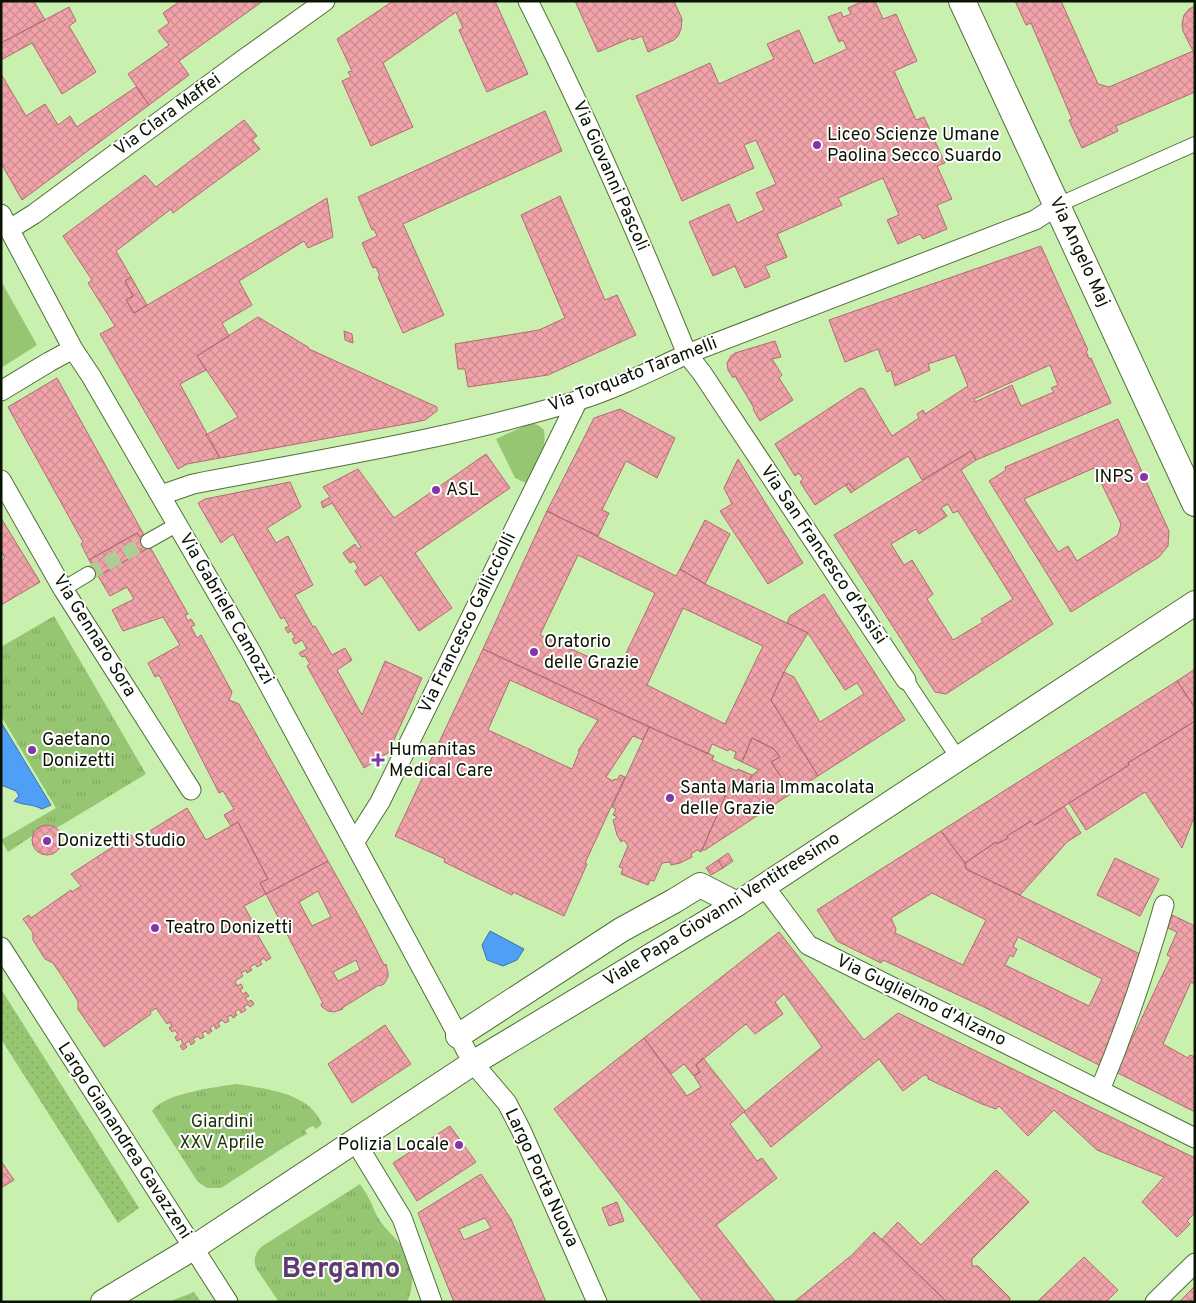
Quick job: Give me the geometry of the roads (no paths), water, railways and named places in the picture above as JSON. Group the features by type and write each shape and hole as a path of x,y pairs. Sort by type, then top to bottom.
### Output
{"main road":[{"name":"Via Angelo Maj","path":"962,1 1195,503"}],"street":[{"name":"Via Clara Maffei","path":"6,222 34,214 325,1"},
{"name":"Via Giovanni Pascoli","path":"528,1 597,144 688,354"},
{"path":"1058,205 1195,144"},
{"name":"Via Torquato Taramelli","path":"161,495 192,484 472,430 578,400 641,376 688,354 1035,220 1058,205"},
{"name":"Via Gabriele Camozzi","path":"6,222 73,349 161,495 250,650 443,1009"},
{"path":"1,391 73,349"},
{"name":"Via San Francesco d'Assisi","path":"688,354 958,758"},
{"name":"Via Francesco Gallicciolli","path":"354,844 380,802 578,400"},
{"name":"Via Gennaro Sora","path":"1,480 63,589 191,790"},
{"path":"148,541 178,524"},
{"path":"63,589 88,574"},
{"name":"Viale Papa Giovanni Ventitreesimo","path":"473,1063 737,904 1195,603"},
{"path":"458,1036 621,930 700,885 737,904"},
{"name":"Via Guglielmo d'Alzano","path":"764,886 808,945 1195,1138"},
{"path":"1100,1090 1118,1048 1152,951 1164,906"},
{"name":"Largo Gianandrea Gavazzeni","path":"1,947 193,1248 473,1063"},
{"name":"Largo Porta Nuova","path":"443,1009 473,1063 507,1103 521,1130 597,1302"},
{"path":"354,1141 402,1218 432,1302"},
{"path":"103,1302 193,1248 228,1302"},
{"path":"1155,1302 1195,1262"}],"water":[{"path":"1,722 51,805 42,809 21,804 14,801 19,796 16,791 1,785"},
{"path":"490,931 524,949 517,960 503,966 487,960 482,945"}],"tunnel":[{"path":"88,574 148,541"}],"place":[{"name":"Liceo Scienze Umane Paolina Secco Suardo","path":"817,145"},
{"name":"INPS","path":"1144,477"},
{"name":"ASL","path":"436,490"},
{"name":"Oratorio delle Grazie","path":"534,652"},
{"name":"Gaetano Donizetti","path":"32,750"},
{"name":"Humanitas Medical Care","path":"378,760"},
{"name":"Santa Maria Immacolata delle Grazie","path":"670,798"},
{"name":"Donizetti Studio","path":"47,841"},
{"name":"Teatro Donizetti","path":"155,928"},
{"name":"Polizia Locale","path":"459,1145"}],"district":[{"name":"Bergamo","path":"341,1270"}],"park label":[{"name":"Giardini XXV Aprile","path":"222,1132"}]}
